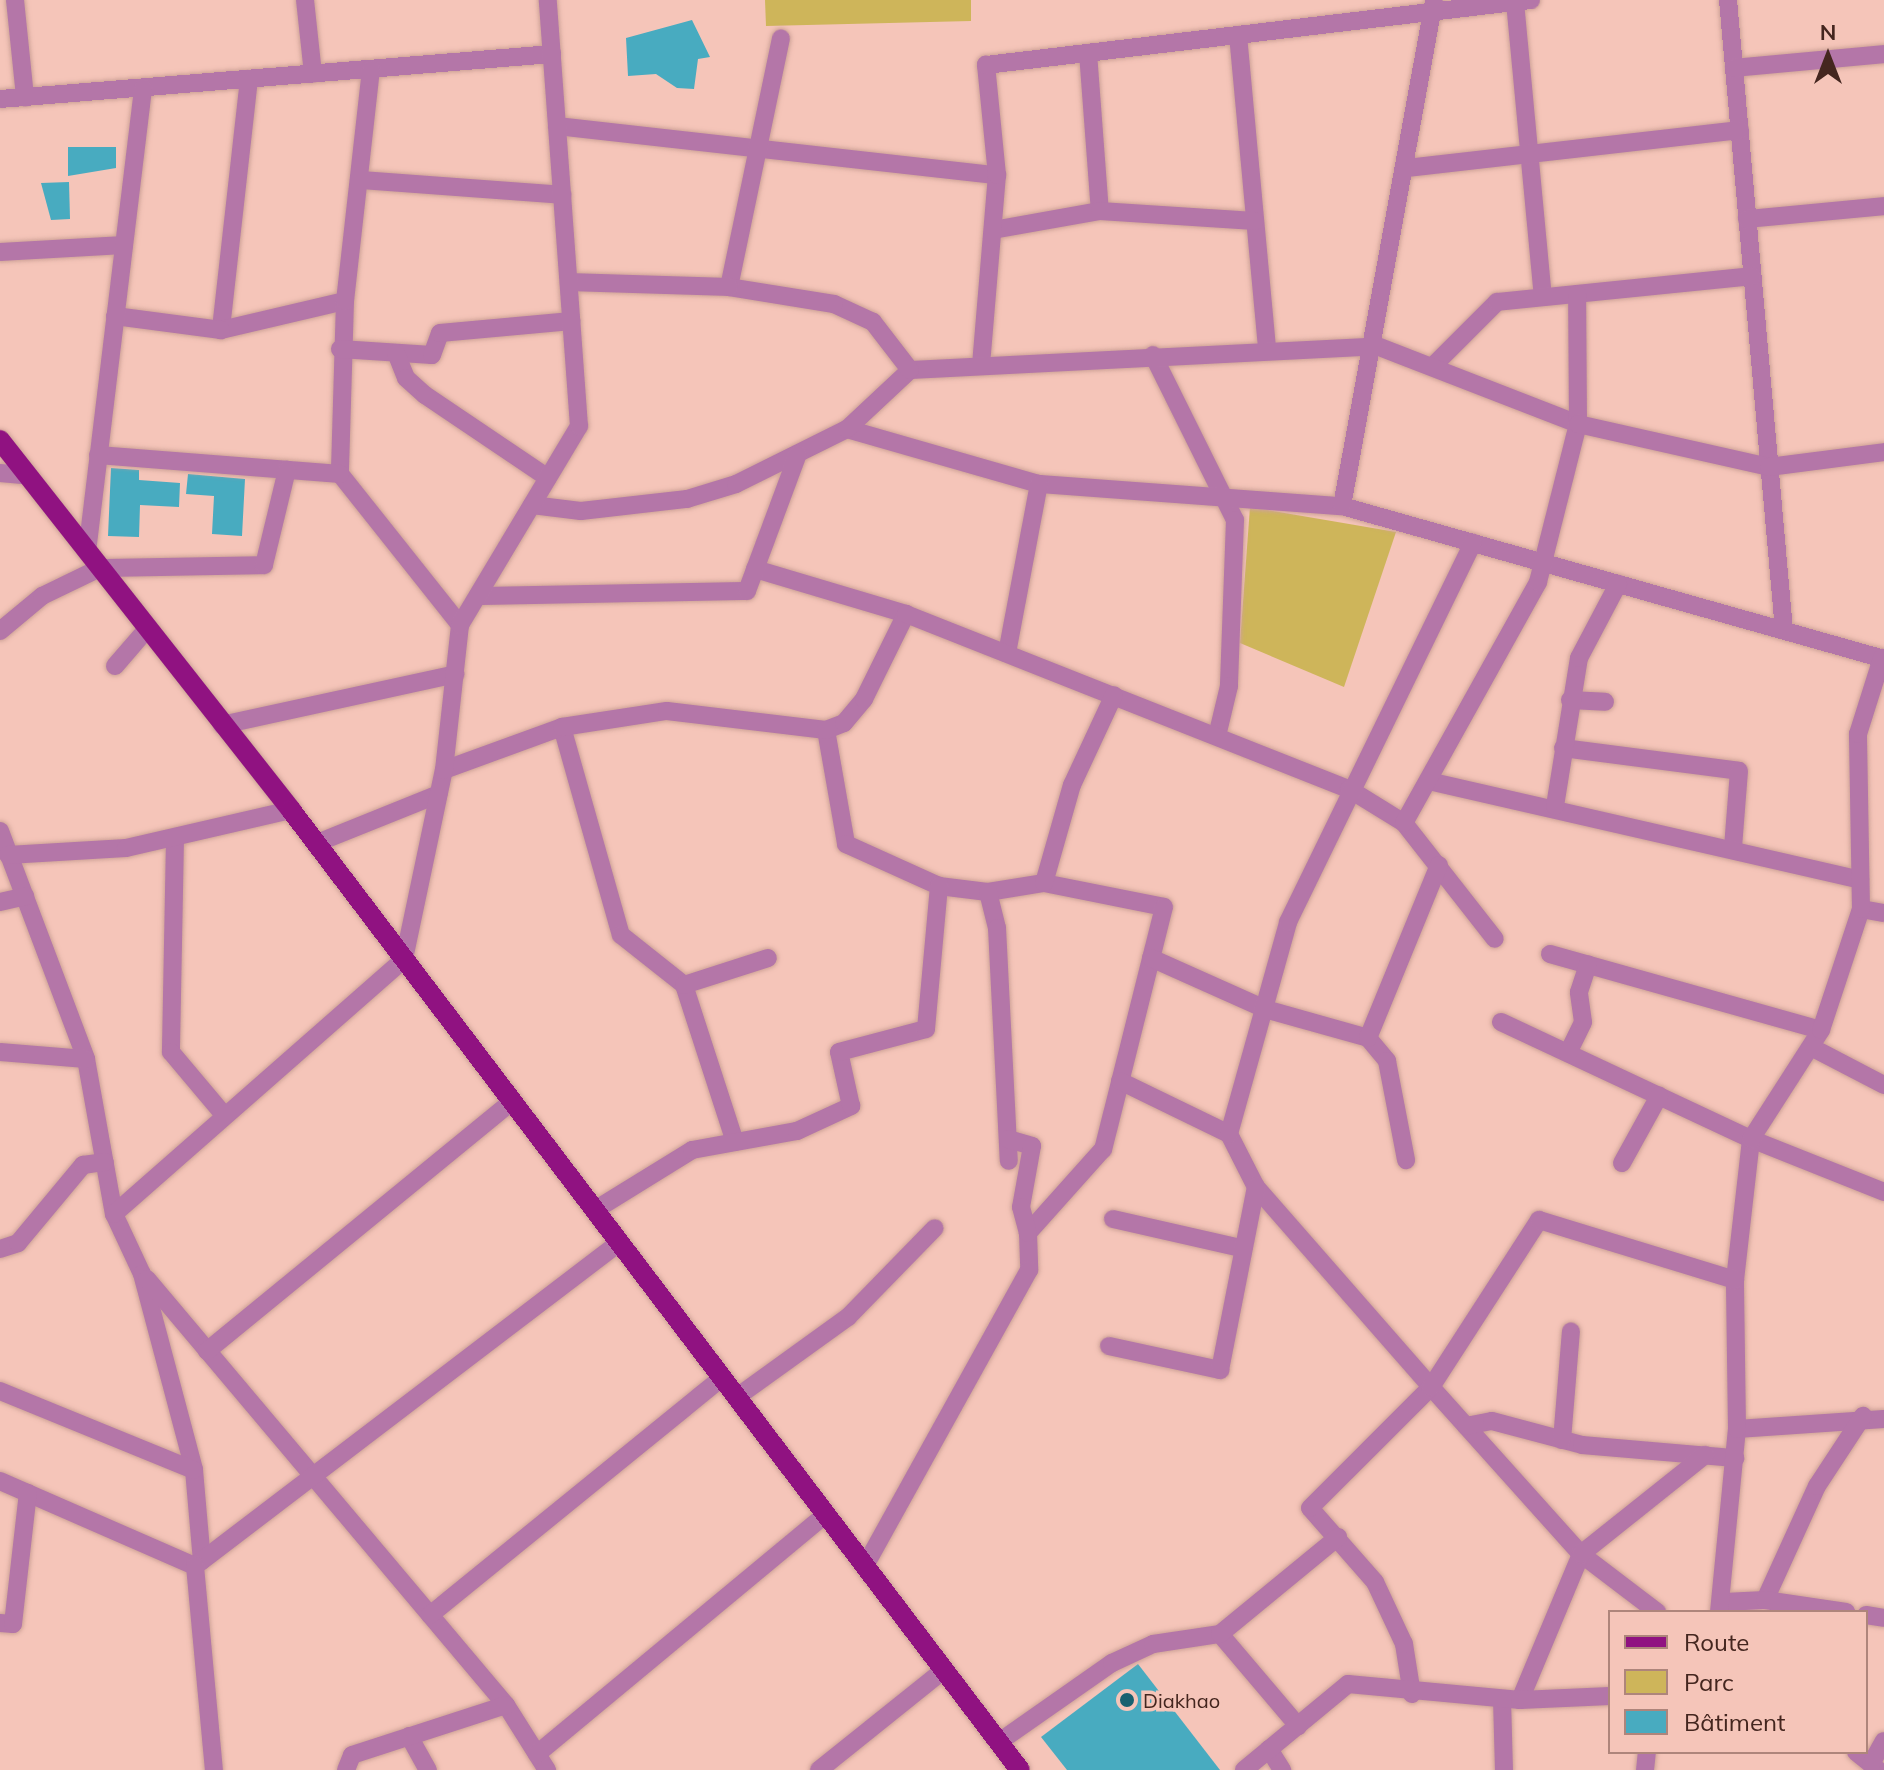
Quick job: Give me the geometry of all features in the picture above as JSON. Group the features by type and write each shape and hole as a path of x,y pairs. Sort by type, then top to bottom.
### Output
{"main road":[{"path":"0,440 317,843 1020,1770"}],"street":[{"path":"15,0 25,97"},
{"path":"305,0 313,74"},
{"path":"114,1214 404,959 444,770 460,625 579,426 548,0"},
{"path":"1728,0 1784,630"},
{"path":"981,365 997,175 986,65 1238,35 1434,6 1523,1 1529,155 1543,297"},
{"path":"1342,506 1377,346 1434,6"},
{"path":"1238,35 1267,350"},
{"path":"729,287 781,38"},
{"path":"1088,53 1100,211"},
{"path":"0,99 552,54"},
{"path":"1734,68 1884,54"},
{"path":"371,69 340,349 340,474 460,625"},
{"path":"221,330 249,79"},
{"path":"87,552 143,88"},
{"path":"557,126 997,175"},
{"path":"1407,168 1740,130"},
{"path":"360,180 562,195"},
{"path":"1747,219 1884,206"},
{"path":"993,230 1100,211 1255,221"},
{"path":"0,252 124,245"},
{"path":"1435,364 1497,302 1752,276"},
{"path":"569,282 729,287 834,304 873,322 910,370"},
{"path":"1404,823 1433,782 1544,563 1578,424 1577,294"},
{"path":"115,316 221,330 345,301"},
{"path":"340,349 432,355 440,333 571,321"},
{"path":"532,505 581,511 687,499 798,454 847,429 910,370 1267,350 1377,346 1435,364 1578,424 1769,467 1884,452"},
{"path":"396,353 406,378 425,395 548,478"},
{"path":"1153,355 1226,494 1235,520 1229,686 1217,736"},
{"path":"847,429 1039,484 1226,494 1342,506 1883,659 1858,734 1861,909 1821,1030 1751,1139 1735,1280 1737,1429 1722,1607 1765,1600 1832,1610"},
{"path":"478,596 747,591 798,454"},
{"path":"98,455 340,474"},
{"path":"0,631 42,596 100,568 264,565 287,470"},
{"path":"0,473 25,475"},
{"path":"1007,653 1039,484"},
{"path":"1229,1134 1288,922 1349,789 1473,543"},
{"path":"755,569 906,614 1349,789 1404,823 1495,939"},
{"path":"1555,806 1579,658 1618,584"},
{"path":"444,770 562,727 667,711 826,730 844,723 864,699 906,614"},
{"path":"115,666 147,629"},
{"path":"222,725 455,674"},
{"path":"1044,883 1072,785 1114,695"},
{"path":"1570,700 1605,702"},
{"path":"562,727 621,935 684,985 735,1142"},
{"path":"826,730 846,844 939,886 988,892 1044,883 1164,907 1103,1149 1028,1233"},
{"path":"1563,748 1739,771 1733,847"},
{"path":"1433,782 1555,806 1860,880"},
{"path":"317,843 439,794"},
{"path":"8,855 175,839 291,810"},
{"path":"0,831 86,1059 114,1214 142,1274 194,1470 214,1770"},
{"path":"175,839 171,1052 224,1115"},
{"path":"1368,1038 1439,865"},
{"path":"595,1210 692,1150 797,1131 851,1106 839,1052 926,1029 939,886"},
{"path":"988,892 997,928 1009,1161"},
{"path":"0,902 25,896"},
{"path":"1861,909 1884,913"},
{"path":"1550,954 1821,1030"},
{"path":"684,985 768,958"},
{"path":"1151,958 1265,1009 1368,1038 1387,1061 1406,1160"},
{"path":"1568,1053 1583,1022 1579,992 1588,964"},
{"path":"1501,1022 1751,1139 1884,1192"},
{"path":"1811,1047 1884,1085"},
{"path":"0,1052 86,1059"},
{"path":"1120,1081 1229,1134 1256,1187 1431,1387 1581,1554 1654,1610"},
{"path":"1622,1163 1659,1096"},
{"path":"207,1351 512,1101"},
{"path":"865,1566 1029,1270 1028,1233 1021,1207 1032,1146 1008,1139"},
{"path":"0,1249 18,1243 83,1165 105,1162"},
{"path":"1109,1346 1220,1370 1241,1248 1256,1187"},
{"path":"1113,1219 1241,1248"},
{"path":"1412,1694 1404,1644 1375,1582 1310,1508 1431,1387 1539,1220 1735,1280"},
{"path":"737,1397 848,1317 935,1228"},
{"path":"199,1563 620,1242"},
{"path":"142,1274 506,1705 542,1762 826,1514"},
{"path":"1562,1440 1571,1331"},
{"path":"430,1615 722,1378"},
{"path":"0,1391 194,1470"},
{"path":"1737,1429 1863,1416 1884,1419"},
{"path":"1765,1600 1817,1486 1863,1416"},
{"path":"1466,1426 1492,1421 1562,1440 1735,1458"},
{"path":"1504,1770 1511,1699 1581,1554 1705,1455"},
{"path":"0,1481 199,1563"},
{"path":"0,1623 13,1624 28,1493"},
{"path":"999,1742 1112,1663 1153,1644 1220,1634 1338,1537"},
{"path":"1220,1634 1298,1726"},
{"path":"819,1770 944,1670"},
{"path":"1244,1770 1348,1684 1412,1694 1511,1699 1608,1696"},
{"path":"346,1770 352,1755 506,1705"},
{"path":"409,1736 428,1770"},
{"path":"1859,1754 1875,1767 1884,1741"},
{"path":"1269,1749 1282,1770"}],"green space":[{"path":"765,0 971,0 971,21 766,26"},
{"path":"1250,507 1396,532 1344,687 1240,643"}],"building":[{"path":"692,20 710,57 698,59 694,89 677,88 656,74 628,76 626,38"},
{"path":"68,147 116,147 116,168 68,176"},
{"path":"69,182 70,219 51,220 41,183"},
{"path":"111,468 139,470 139,480 180,483 179,507 140,505 139,537 108,536"},
{"path":"188,474 245,479 242,536 212,534 214,496 186,494"},
{"name":"Diakhao","path":"1138,1664 1220,1770 1067,1770 1041,1737"}],"place":[{"name":"Diakhao","path":"1127,1700"}]}
